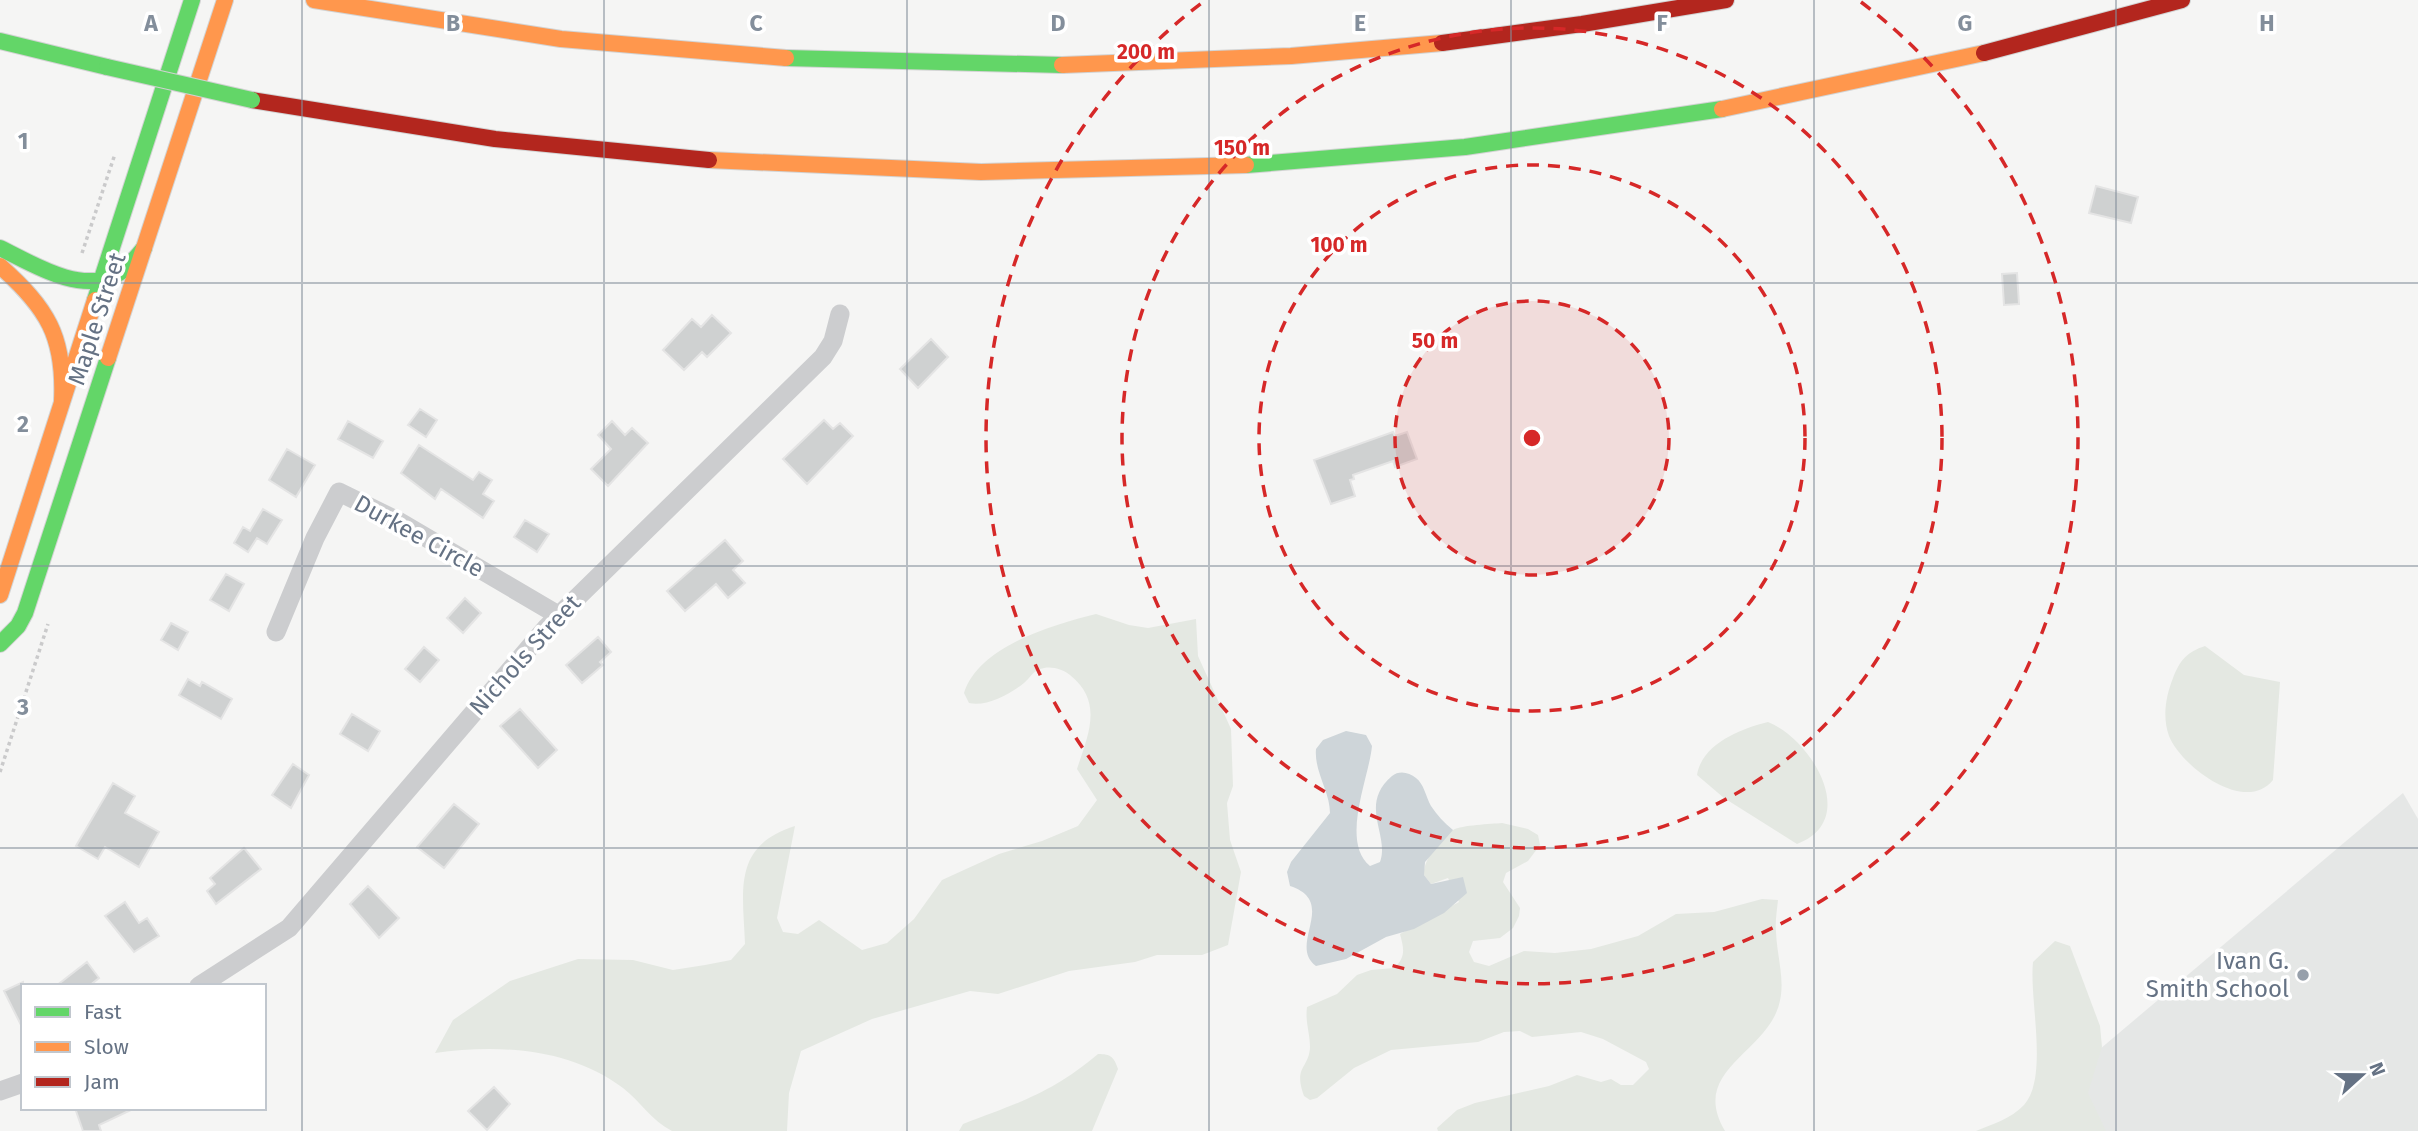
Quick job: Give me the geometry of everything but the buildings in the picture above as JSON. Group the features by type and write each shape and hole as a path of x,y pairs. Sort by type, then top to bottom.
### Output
{"main road":[{"name":"Maple Street","path":"0,595 192,0"},
{"name":"Maple Street","path":"0,644 18,626 25,613 225,0"},
{"path":"314,0 494,30 697,52 843,61 1033,65 1222,60 1369,49 1559,27 1727,0"},
{"path":"0,41 252,100 506,141 752,166 975,174 1242,168 1451,150 1588,133 1724,111 1927,69 2182,0"},
{"path":"0,248 60,274 101,280 121,272 144,248"},
{"path":"0,266 40,307 57,333 64,357 62,401"}],"street":[{"name":"Nichols Street","path":"202,984 289,928 558,615 822,358 834,341 840,314"},
{"name":"Durkee Circle","path":"276,632 315,538 339,492 398,521 558,615"},
{"path":"0,1091 21,1084"}],"shaded area":[{"path":"1096,614 1148,628 1196,619 1198,656 1231,729 1233,786 1227,803 1230,840 1241,872 1228,945 1202,955 1157,955 1135,962 1069,971 998,994 970,991 872,1019 801,1051 789,1093 787,1131 672,1131 658,1122 623,1088 580,1064 533,1052 509,1050 435,1053 453,1020 510,981 578,959 633,960 673,970 731,960 745,944 743,888 751,858 760,845 795,826 777,918 783,932 798,934 819,920 862,950 887,943 914,919 942,880 999,854 1042,841 1078,826 1097,800 1077,769 1090,719 1087,696 1081,685 1064,671 1048,667 1037,670 1024,683 991,701 969,703 964,693 972,677 985,662 1001,650 1039,631"},
{"path":"2205,646 2244,675 2280,682 2273,780 2261,789 2247,792 2215,782 2186,760 2169,736 2166,706 2173,678 2185,658"},
{"path":"1768,722 1800,745 1823,780 1827,799 1826,817 1816,833 1797,844 1724,798 1697,775 1700,764 1714,746 1746,729"},
{"path":"1346,731 1366,735 1372,746 1357,825 1357,841 1361,855 1370,866 1380,862 1382,852 1377,798 1392,776 1401,772 1407,773 1419,781 1433,809 1453,830 1425,862 1424,875 1431,884 1463,877 1467,893 1444,913 1414,929 1386,937 1346,959 1316,966 1309,957 1307,947 1311,902 1304,893 1290,886 1287,872 1291,862 1330,813 1328,797 1317,766 1316,749 1323,740"},
{"name":"Ivan G. Smith School","path":"2403,793 2418,819 2418,1131 2003,1131"},
{"path":"1502,823 1528,829 1538,835 1540,845 1528,861 1506,873 1503,882 1520,908 1513,928 1500,938 1473,941 1469,952 1474,962 1489,966 1524,951 1555,953 1591,949 1638,936 1676,914 1714,912 1762,899 1778,900 1776,928 1782,983 1779,1003 1767,1028 1721,1080 1716,1095 1717,1111 1725,1131 1438,1131 1437,1128 1457,1110 1475,1103 1549,1086 1577,1075 1601,1082 1611,1079 1621,1085 1633,1085 1649,1069 1646,1062 1603,1039 1581,1032 1532,1037 1520,1031 1504,1032 1478,1042 1391,1050 1354,1068 1317,1098 1310,1100 1304,1096 1300,1079 1310,1047 1307,1007 1337,994 1357,975 1371,970 1394,968 1403,953 1400,934 1459,902 1448,878 1431,884 1424,875 1426,863 1438,843 1457,828"},
{"path":"2055,941 2070,946 2100,1026 2102,1047 2088,1093 2106,1131 1976,1131 2013,1114 2024,1105 2031,1092 2037,1057 2033,962"},
{"path":"1098,1054 1111,1057 1118,1069 1092,1131 959,1131 963,1124 1050,1088"}],"traffic: fast":[{"path":"95,300 192,0"},
{"path":"0,41 107,67"},
{"path":"786,58 1062,65"},
{"path":"107,67 252,100"},
{"path":"1246,165 1465,147 1722,109"},
{"path":"0,248 56,275 87,281 116,275 144,248"},
{"path":"0,644 18,626 25,613 108,358"}],"traffic: slow":[{"path":"108,358 225,0"},
{"path":"314,0 561,39 786,58"},
{"path":"1062,65 1291,56 1442,43"},
{"path":"1722,109 1984,53"},
{"path":"709,160 981,172 1246,165"},
{"path":"0,266 30,296 50,325 60,358 62,401"},
{"path":"0,595 95,300"}],"traffic: jam":[{"path":"1442,43 1582,24 1726,0"},
{"path":"1984,53 2182,0"},
{"path":"252,100 495,139 709,160"}],"place":[{"name":"Ivan G. Smith School","path":"2303,975"}]}
